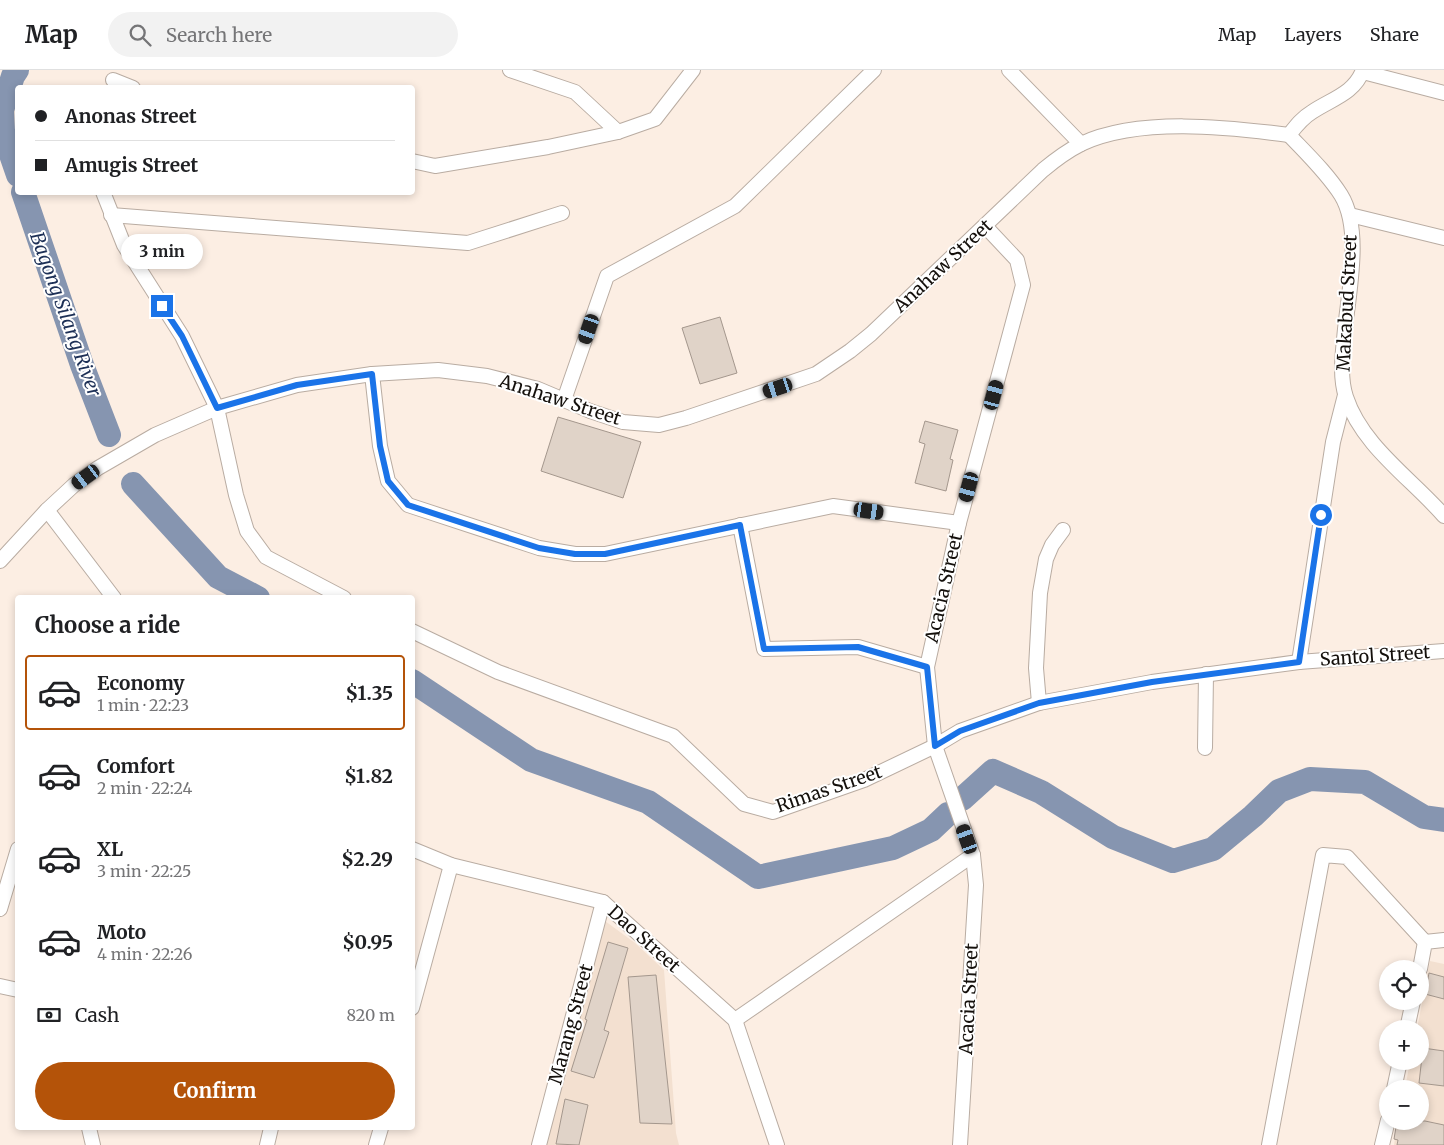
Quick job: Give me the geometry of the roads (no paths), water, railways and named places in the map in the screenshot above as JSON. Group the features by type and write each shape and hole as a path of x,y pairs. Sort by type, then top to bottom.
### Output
{"street":[{"path":"510,70 575,92 618,132"},
{"path":"415,162 434,166 548,147 618,132 655,119 693,70"},
{"path":"1009,70 1081,144"},
{"path":"1289,135 1298,123 1311,112 1339,98 1350,89 1358,82 1363,71 1444,93"},
{"path":"564,400 607,276 735,206 865,73"},
{"path":"113,79 126,85"},
{"name":"Anahaw Street","path":"0,561 47,510 74,485 98,468 155,435 217,408 297,385 372,374 438,370 487,376 538,389 590,411 623,422 659,425 686,418 816,374 850,351 871,334 1043,170 1081,144 1134,130 1162,127 1248,130 1289,135"},
{"name":"Makabud Street","path":"1289,135 1342,196 1350,215 1352,244 1343,376 1346,395 1353,414 1365,433 1404,477 1444,516"},
{"path":"104,195 110,215 124,245 182,336 217,408 236,495 247,531 266,557 338,595"},
{"path":"110,215 468,243 562,213"},
{"path":"1350,215 1444,238"},
{"name":"Acacia Street","path":"960,1145 976,885 972,855 935,746 927,667 959,523 1023,285 1017,260 986,226"},
{"path":"372,374 380,446 388,481 408,505 539,548 575,554 605,554 833,506 959,523"},
{"path":"1299,662 1333,442 1346,395"},
{"path":"47,510 112,595"},
{"path":"740,525 764,649 858,647 927,667"},
{"path":"1039,703 1036,668 1040,593 1046,559 1052,545 1064,530"},
{"name":"Rimas Street","path":"415,632 498,672 673,736 744,804 773,812 864,780 935,746 960,731 1039,703"},
{"name":"Santol Street","path":"1039,703 1152,682 1299,662 1444,651"},
{"path":"1205,748 1206,674"},
{"name":"Dao Street","path":"415,849 450,865 603,902 735,1020 777,1145"},
{"path":"1269,1145 1323,854 1347,857 1426,942"},
{"path":"735,1020 972,855"},
{"path":"0,909 15,859"},
{"path":"415,997 450,865"},
{"name":"Marang Street","path":"539,1145 603,902"},
{"path":"1426,942 1444,940"},
{"path":"1422,960 1426,942"},
{"path":"0,986 15,989"},
{"path":"89,1130 93,1145"},
{"path":"267,1145 271,1130"},
{"path":"376,1145 380,1130"},
{"path":"1382,1145 1386,1130"}],"waterway":[{"name":"Bagong Silang River","path":"15,166 3,131 2,110 13,76 17,70"},
{"name":"Bagong Silang River","path":"24,195 82,365 109,435"},
{"name":"Bagong Silang River","path":"133,484 218,577 252,595"},
{"name":"Bagong Silang River","path":"415,683 531,760 648,802 758,877 893,848 931,830 948,814"},
{"name":"Bagong Silang River","path":"962,799 993,771 1041,792 1113,837 1173,861 1213,849 1253,816 1279,791 1310,779 1365,782 1424,817 1444,820"}]}
